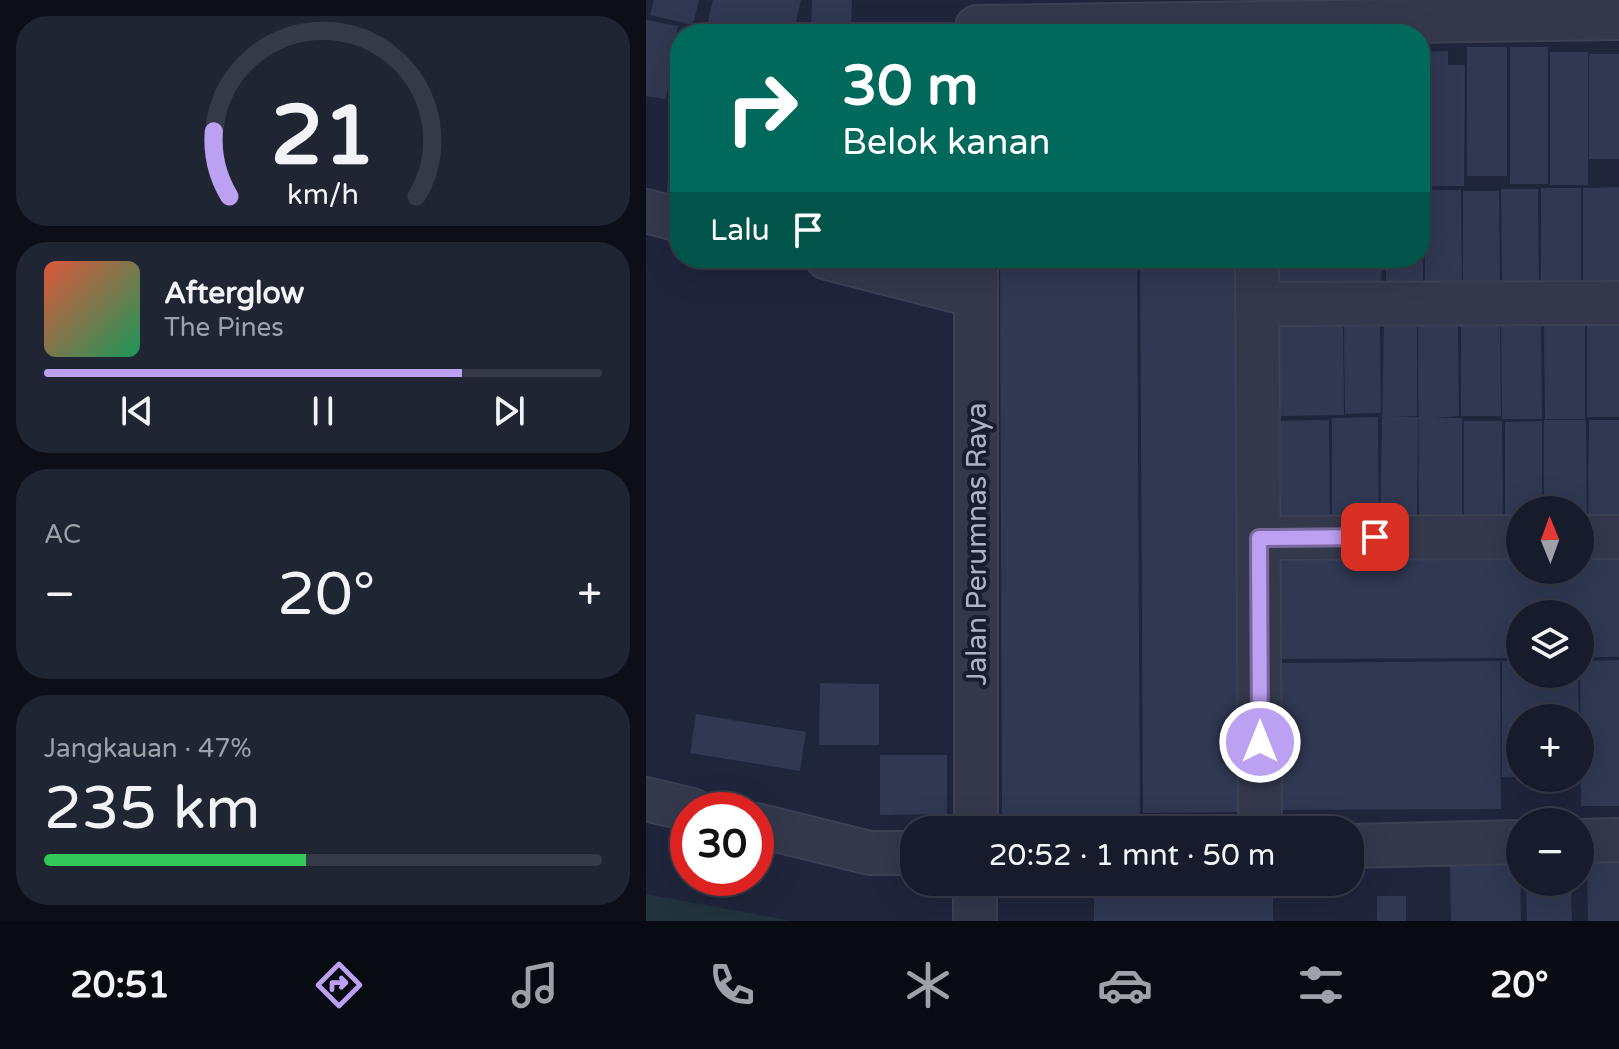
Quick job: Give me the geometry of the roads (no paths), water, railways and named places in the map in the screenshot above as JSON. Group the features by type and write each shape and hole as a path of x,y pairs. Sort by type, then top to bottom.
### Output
{"street":[{"path":"977,20 1619,18"},
{"path":"646,211 670,217"},
{"path":"905,268 976,277"},
{"path":"1257,268 1260,816"},
{"name":"Jalan Perumnas Raya","path":"976,277 976,816"},
{"path":"1257,304 1619,303"},
{"path":"1259,538 1506,537"},
{"path":"1594,537 1619,537"},
{"path":"646,799 670,805"},
{"path":"774,829 870,853 900,853"},
{"path":"1594,841 1619,840"},
{"path":"1364,846 1506,842"},
{"path":"975,896 975,921"}]}
